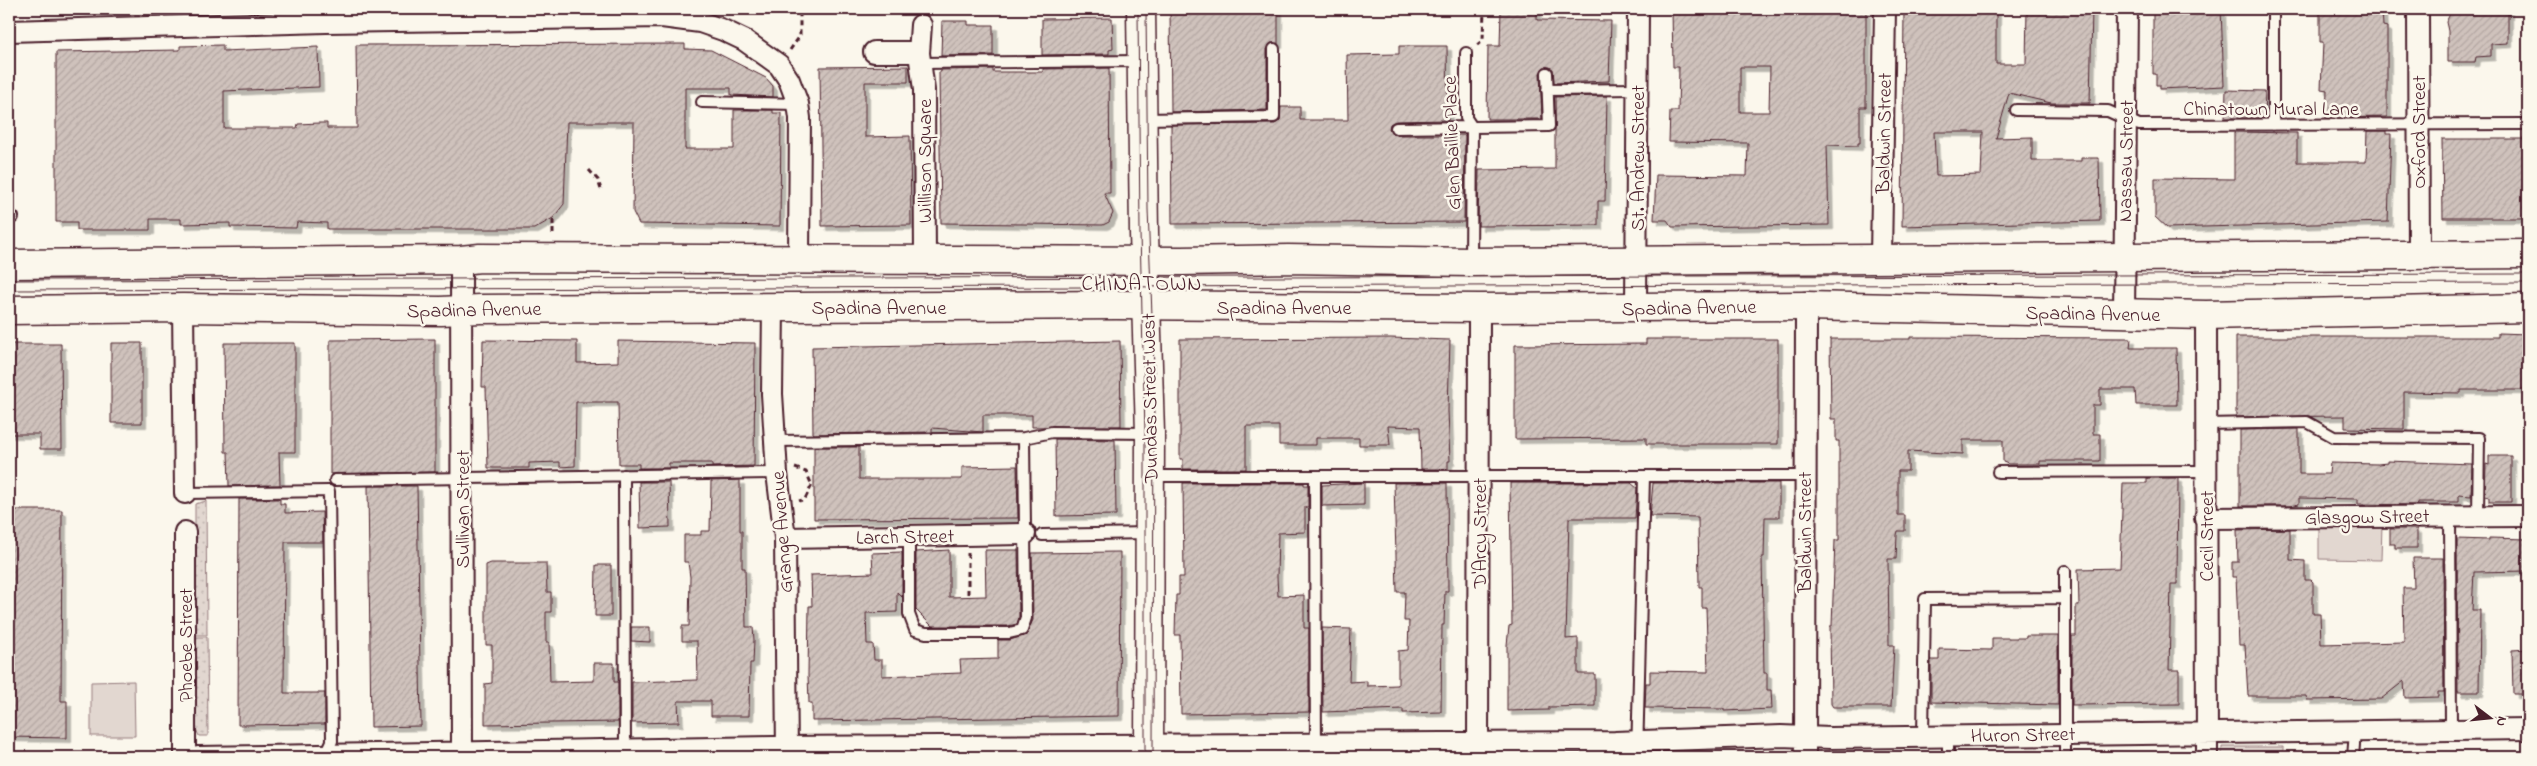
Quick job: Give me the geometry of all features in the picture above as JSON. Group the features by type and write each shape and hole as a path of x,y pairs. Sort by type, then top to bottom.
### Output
{"main road":[{"name":"Dundas Street West","path":"1141,9 1150,433 1149,751"},
{"path":"9,264 461,260 480,258 924,258 1471,262 1882,257 2528,254"},
{"name":"Spadina Avenue","path":"9,310 183,308 461,310 1147,306 1479,308 1806,306 2124,314 2206,314 2528,308"}],"street":[{"name":"St. Andrew Street","path":"1636,306 1638,9"},
{"name":"Baldwin Street","path":"1882,257 1885,9"},
{"name":"Nassau Street","path":"2124,314 2127,9"},
{"name":"Oxford Street","path":"2418,9 2419,255"},
{"path":"9,31 326,15 611,13 700,22 723,30 785,58 800,118 799,258"},
{"name":"Willison Square","path":"917,20 924,90 924,258"},
{"path":"874,52 920,58"},
{"name":"Sullivan Street","path":"461,260 462,755"},
{"name":"Baldwin Street","path":"1805,757 1804,476 1806,306"},
{"path":"183,308 185,492"},
{"name":"Grange Avenue","path":"773,308 772,394 775,440 785,470 787,752"},
{"name":"D'Arcy Street","path":"1478,750 1479,308"},
{"name":"Cecil Street","path":"2206,314 2207,757"},
{"name":"Glasgow Street","path":"2205,518 2528,516"},
{"name":"Phoebe Street","path":"185,532 185,757"},
{"name":"Larch Street","path":"785,538 1034,535"},
{"name":"Huron Street","path":"198,757 787,752 1637,749 1804,736 2528,729"}],"lane":[{"path":"2272,9 2272,125"},
{"path":"1142,119 1274,117 1274,49"},
{"name":"Glen Baillie Place","path":"1466,53 1466,118 1472,127 1471,262"},
{"path":"920,58 1023,62 1141,61"},
{"path":"1396,128 1548,126 1547,73"},
{"path":"1547,90 1637,89"},
{"path":"702,102 798,104"},
{"name":"Chinatown Mural Lane","path":"2016,110 2108,111 2139,125 2417,126 2528,124"},
{"path":"2206,424 2307,422 2334,438 2479,438 2478,515"},
{"path":"775,440 1024,438 1052,432 1150,433"},
{"path":"909,536 909,614 915,630 926,633 1009,633 1022,630 1026,618 1034,535 1024,438"},
{"path":"335,480 785,470"},
{"path":"1998,472 2206,471"},
{"path":"624,475 625,754"},
{"path":"1150,476 1804,476"},
{"path":"1315,476 1316,750"},
{"path":"1637,749 1644,477"},
{"path":"185,492 328,491 332,741 325,756"},
{"path":"2450,515 2451,730"},
{"path":"1034,535 1151,533"},
{"path":"2065,571 2065,757"},
{"path":"1923,736 1925,599 2066,598"},
{"path":"2353,757 2355,732"},
{"path":"1948,735 1948,757"}],"path":[{"path":"785,58 800,36 800,9"},
{"path":"1107,9 1115,9"},
{"path":"1466,53 1484,40 1484,9"},
{"path":"819,12 906,11 917,20"},
{"path":"589,170 598,180 602,193"},
{"path":"553,234 554,218"},
{"path":"785,470 806,472 812,485 805,499 794,501"},
{"path":"968,548 968,595"}],"shaded area":[{"path":"206,501 207,635 195,635 195,504"},
{"path":"2319,524 2382,524 2381,560 2319,559"},
{"path":"195,637 207,637 208,736 199,736 196,729"},
{"path":"134,681 135,736 91,736 91,682"},
{"path":"2222,747 2283,747 2283,757 2222,757"}],"building":[{"path":"1170,9 1278,9 1278,44 1271,43 1267,49 1267,110 1171,112"},
{"path":"1501,9 1537,9 1537,20 1611,21 1609,81 1554,83 1553,69 1544,67 1540,73 1542,119 1487,119 1488,46 1500,46"},
{"path":"1672,9 1866,9 1866,107 1860,107 1860,143 1858,143 1858,146 1827,145 1829,225 1672,227 1667,220 1654,220 1656,175 1747,176 1748,143 1669,142 1670,111 1678,111 1679,67 1673,67","holes":["1740,67 1770,67 1769,112 1740,112"]},
{"path":"1904,9 1996,9 1996,64 2026,64 2027,9 2092,9 2090,103 2051,103 2009,93 1996,138 2032,137 2032,161 2081,161 2081,158 2099,158 2100,221 1902,226","holes":["1934,132 1983,132 1981,175 1936,176"]},
{"path":"2153,9 2221,9 2224,86 2160,89 2160,85 2156,85 2156,74 2153,74"},
{"path":"2320,9 2382,9 2383,26 2387,27 2387,117 2326,118 2327,90 2321,89 2323,42 2320,42"},
{"path":"2450,9 2508,9 2508,43 2491,44 2491,56 2476,57 2475,62 2448,62 2448,31 2446,22"},
{"path":"1112,18 1113,49 1109,50 1109,54 1042,55 1042,19"},
{"path":"942,21 968,21 968,25 993,25 993,55 941,56"},
{"path":"685,44 685,49 711,50 766,78 773,86 773,97 731,95 731,88 685,88 685,149 734,149 734,110 773,110 773,113 781,113 780,226 639,224 633,212 634,122 567,122 564,204 553,218 534,229 327,229 327,223 297,222 296,228 230,227 230,223 181,224 181,219 150,219 150,230 77,230 77,222 56,222 56,52 180,50 180,46 223,45 223,51 318,47 319,87 224,91 224,128 297,128 298,124 327,123 327,128 357,128 356,45"},
{"path":"1399,46 1447,46 1448,120 1396,121 1390,124 1389,129 1396,135 1465,135 1464,222 1172,224 1171,125 1275,124 1280,120 1281,107 1300,107 1300,120 1348,120 1347,55 1399,54"},
{"path":"908,66 908,82 865,82 865,137 910,136 911,225 822,226 820,67"},
{"path":"1109,68 1110,193 1104,193 1113,213 1109,222 1103,225 941,223 939,72 941,70 993,69 993,72 1043,72 1043,69"},
{"path":"2226,90 2265,91 2264,118 2225,118"},
{"path":"1607,96 1605,201 1598,201 1598,225 1478,226 1479,170 1555,169 1555,97"},
{"path":"2367,131 2386,131 2386,134 2391,134 2388,222 2167,228 2155,217 2155,178 2234,179 2234,132 2297,133 2297,162 2366,162"},
{"path":"2442,139 2528,139 2528,218 2443,218"},
{"path":"2498,333 2528,334 2528,390 2461,390 2461,393 2404,392 2404,429 2345,428 2345,416 2236,417 2236,337 2498,337"},
{"path":"1910,337 2131,338 2130,348 2176,348 2177,405 2136,405 2135,389 2100,389 2100,405 2093,405 2093,434 2100,434 2100,461 2040,461 2040,464 2008,464 2003,462 2003,440 1963,440 1963,454 1908,451 1908,471 1898,471 1898,515 1905,515 1905,531 1898,531 1896,559 1888,559 1889,645 1894,645 1891,707 1833,707 1831,704 1830,626 1832,626 1835,540 1839,540 1839,441 1836,441 1836,419 1831,419 1830,339 1910,339"},
{"path":"1391,338 1450,340 1448,410 1450,461 1448,461 1448,469 1421,469 1420,427 1388,426 1390,445 1359,445 1359,438 1316,438 1316,445 1279,445 1279,426 1246,426 1246,469 1183,469 1183,459 1180,459 1180,339"},
{"path":"435,339 435,472 330,474 330,340"},
{"path":"1646,339 1778,339 1778,444 1646,444 1646,438 1515,439 1515,345 1646,344"},
{"path":"483,340 577,341 577,363 618,362 618,341 755,343 754,466 712,467 712,463 669,463 669,468 639,468 639,464 619,464 618,402 576,402 575,466 560,467 560,462 529,463 529,468 488,468 486,387 482,387"},
{"path":"1120,341 1121,426 1032,427 1032,415 983,415 983,432 932,428 932,432 813,434 812,347"},
{"path":"111,343 142,343 142,423 111,423"},
{"path":"224,343 295,343 295,452 279,452 280,485 229,486 228,452 225,452"},
{"path":"9,344 61,344 62,449 40,449 40,434 9,434"},
{"path":"2299,429 2299,474 2329,474 2330,463 2378,464 2387,463 2387,461 2472,464 2471,496 2459,495 2459,502 2418,502 2418,505 2358,504 2358,499 2299,498 2299,504 2290,506 2240,506 2240,430"},
{"path":"1055,439 1115,440 1116,515 1056,516"},
{"path":"814,447 859,447 859,479 962,479 962,467 1017,466 1018,518 814,519"},
{"path":"2489,456 2511,456 2511,502 2489,502 2489,497 2485,496 2486,464 2489,465"},
{"path":"2147,478 2178,478 2177,584 2171,584 2169,670 2179,670 2179,704 2072,705 2072,636 2076,636 2076,605 2079,605 2078,569 2120,568 2123,483 2147,483"},
{"path":"740,480 740,531 742,531 742,568 745,568 746,627 753,627 754,640 753,663 750,663 749,716 711,716 711,701 678,701 679,722 632,723 632,682 698,680 697,641 682,641 682,626 689,626 690,577 688,562 684,562 684,535 701,535 701,531 710,531 711,481"},
{"path":"639,482 669,482 670,527 640,528"},
{"path":"1183,483 1304,483 1304,485 1308,485 1308,507 1305,507 1305,532 1278,533 1277,577 1278,596 1304,595 1304,628 1309,628 1309,712 1181,714 1180,635 1175,635 1176,595 1179,595 1179,577 1184,577"},
{"path":"1364,483 1364,505 1322,506 1322,485"},
{"path":"1394,483 1447,483 1448,591 1445,591 1444,625 1442,625 1441,712 1403,713 1403,709 1323,712 1322,628 1351,629 1349,682 1367,681 1367,686 1398,685 1398,651 1408,650 1409,621 1404,621 1405,592 1397,592"},
{"path":"1510,483 1631,483 1637,488 1635,518 1569,518 1566,639 1578,638 1578,674 1595,674 1595,706 1549,707 1549,710 1507,711 1507,645 1509,626 1512,625"},
{"path":"1653,483 1779,483 1779,517 1765,517 1764,557 1762,557 1764,673 1767,673 1767,690 1771,690 1772,709 1724,711 1724,709 1645,708 1646,683 1650,683 1650,671 1708,672 1706,608 1702,608 1702,587 1699,587 1698,517 1650,516"},
{"path":"368,486 417,486 421,726 371,727"},
{"path":"239,499 280,499 280,504 285,504 285,513 322,512 323,542 285,542 284,693 325,693 325,724 238,725"},
{"path":"11,510 62,510 61,701 67,701 67,738 9,737"},
{"path":"2290,529 2290,560 2305,561 2305,580 2313,582 2313,614 2320,614 2321,644 2404,642 2403,588 2414,588 2413,558 2443,558 2444,692 2438,692 2438,697 2405,698 2404,681 2381,699 2307,700 2306,696 2248,696 2245,645 2239,645 2236,577 2232,577 2232,562 2238,562 2237,530"},
{"path":"2390,529 2417,529 2417,548 2395,548 2395,544 2390,544"},
{"path":"2489,538 2528,539 2528,571 2474,572 2472,610 2480,610 2479,692 2458,692 2457,539 2489,540"},
{"path":"949,550 949,597 986,596 985,550 1018,550 1019,617 1017,624 1008,626 932,626 916,610 916,552"},
{"path":"902,552 902,597 897,592 897,612 866,613 867,644 873,644 874,660 882,660 882,676 961,673 960,660 998,659 998,640 1010,640 1026,635 1033,620 1032,553 1120,552 1119,716 812,721 812,703 809,703 808,675 809,606 812,606 811,575 873,573 872,553"},
{"path":"491,563 546,563 547,592 551,592 551,612 546,612 546,642 549,642 550,682 594,681 594,663 614,663 614,682 618,682 618,722 485,724 485,684 492,683 492,645 486,645 486,565"},
{"path":"596,565 611,565 611,616 595,616"},
{"path":"631,627 650,627 650,642 631,641"},
{"path":"2026,636 2058,636 2058,705 1931,702 1931,660 1939,660 1939,649 1992,650 1992,638 2026,638"},
{"path":"2528,649 2528,694 2513,694 2512,650"}],"tram line":[{"path":"1138,9 1140,233 1145,433 1145,757"},
{"path":"1146,9 1148,209 1154,369 1153,757"},
{"path":"9,280 2528,274"},
{"path":"9,290 2528,283"}],"district":[{"name":"CHINATOWN","path":"1142,283"}]}
